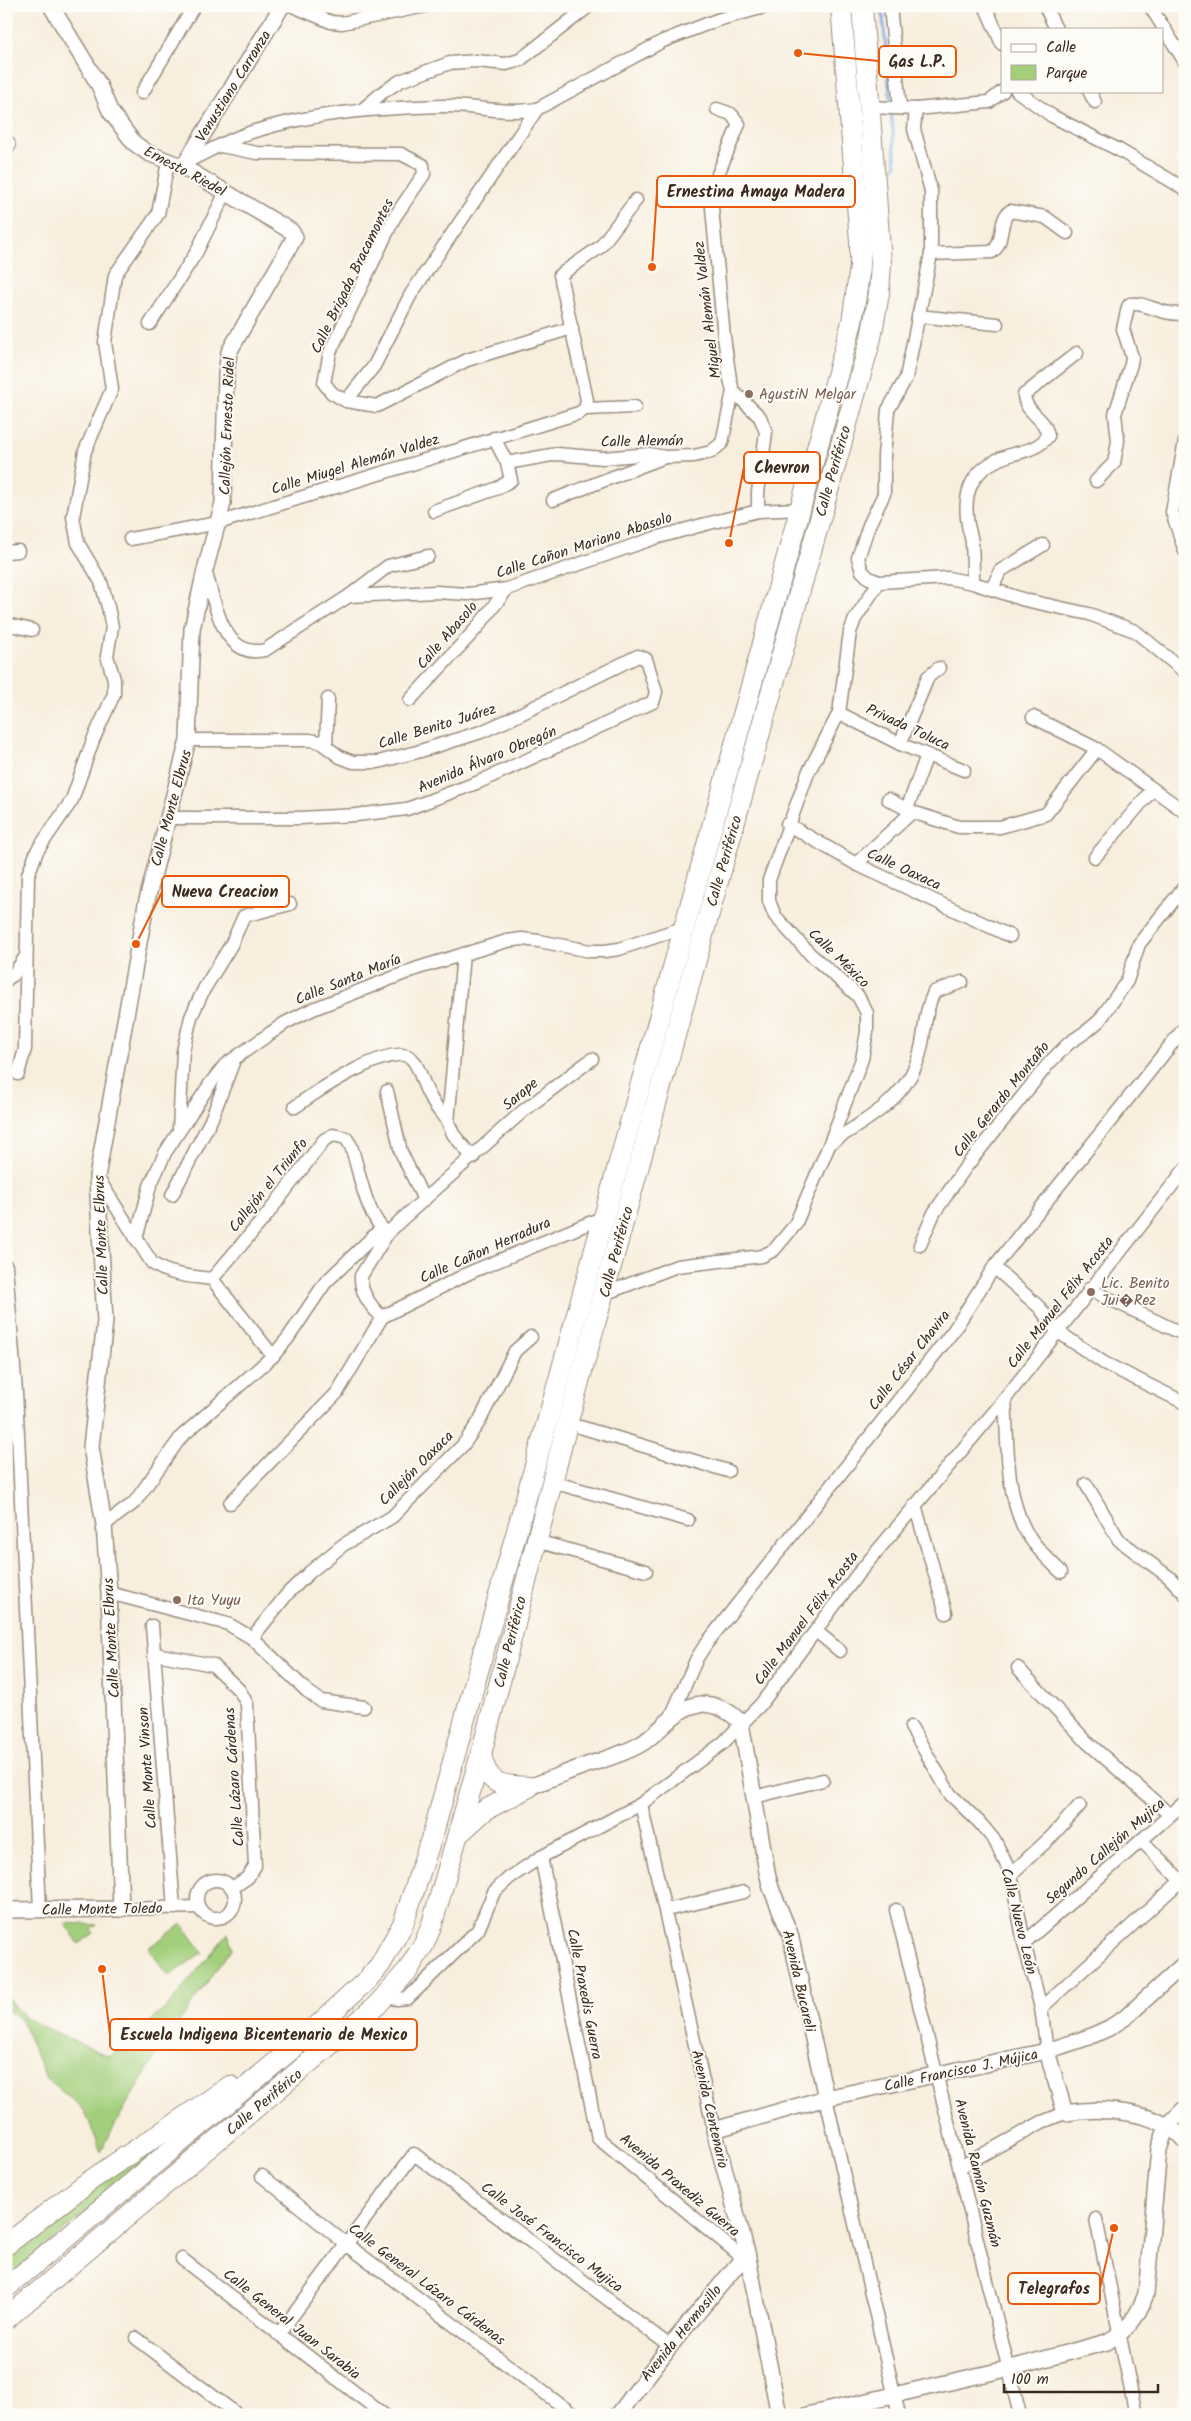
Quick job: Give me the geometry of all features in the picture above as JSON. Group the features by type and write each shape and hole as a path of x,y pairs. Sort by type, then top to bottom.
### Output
{"highway":[{"name":"Calle Periférico","path":"6,2288 278,2060 367,1980 380,1965 403,1924 434,1830 852,322 860,267 860,241 841,6"},
{"name":"Calle Periférico","path":"6,2319 386,1997 408,1970 428,1935 481,1754 578,1384 871,338 879,293 887,107 862,6"},
{"path":"517,1613 532,1598 562,1485 580,1427 583,1393 578,1384"},
{"path":"481,1754 485,1771 495,1782 529,1787"},
{"path":"457,1837 476,1816 529,1787"},
{"path":"6,2246 88,2182 227,2088 278,2060"}],"street":[{"name":"Ernesto Riedel","path":"51,6 99,85 110,111 120,127 134,143 168,162 184,164 291,231 295,237"},
{"path":"142,93 194,6"},
{"name":"Venustiano Carranza","path":"184,164 282,6"},
{"path":"293,6 331,22 342,23 387,10 425,6"},
{"path":"362,110 383,92 400,81 450,63 476,61 506,64 520,60 589,6"},
{"path":"184,164 253,132 298,120 362,110 445,106 517,111 537,109 663,41 716,20 768,6"},
{"path":"890,6 887,107 916,109 989,102 1003,92"},
{"path":"985,6 1001,42"},
{"path":"1045,6 1056,28"},
{"path":"1150,6 1164,28"},
{"path":"1164,28 1185,62"},
{"path":"1018,92 1052,116 1119,150 1185,189"},
{"path":"537,109 411,294 374,366 346,401 377,406 467,360 572,328"},
{"name":"Miguel Alemán Valdez","path":"717,109 731,114 738,124 718,174 712,208 724,337 734,391 760,417 766,432 758,492 758,511"},
{"path":"916,109 914,129 931,191 931,254 906,378 888,410 884,456 884,494 869,525 858,558 862,571 869,578 879,582 948,578 992,588 1025,600 1088,614 1135,631 1185,672"},
{"name":"Calle Brigada Bracamontes","path":"220,146 256,153 401,154 423,164 424,174 394,218 330,352 324,383 332,393 346,401"},
{"path":"18,1074 25,1049 27,885 30,866 37,850 72,800 93,740 114,694 114,678 107,656 112,628 108,607 101,582 78,543 73,517 85,451 112,388 105,342 115,275 158,214 168,162"},
{"path":"150,324 196,253 226,192"},
{"path":"585,409 587,400 560,275 600,247 636,200"},
{"path":"931,254 992,252 997,246 1006,215 1010,211 1045,217 1067,233"},
{"name":"Callejón Ernesto Ridel","path":"205,570 223,503 226,374 229,352 295,237"},
{"path":"1096,481 1114,463 1118,441 1115,414 1132,364 1132,357 1123,329 1128,307 1136,303 1168,314 1185,313"},
{"path":"918,316 997,324"},
{"path":"973,583 972,543 966,502 969,486 976,475 989,463 1037,447 1044,442 1048,436 1047,428 1043,421 1028,408 1024,395 1077,353"},
{"name":"Calle Alemán","path":"507,463 557,454 603,458 650,454 665,457 694,456 716,449 722,442 734,391"},
{"name":"Calle Miugel Alemán Valdez","path":"130,539 218,523 579,413 585,409 635,407"},
{"path":"434,511 498,488 511,480 507,463 494,438"},
{"path":"1185,441 1172,512 1185,551"},
{"path":"553,500 665,457"},
{"name":"Calle Cañon Mariano Abasolo","path":"349,596 436,592 468,594 507,589 655,538 758,511 800,509"},
{"path":"992,588 1000,571 1043,545"},
{"path":"205,570 225,632 232,643 242,650 253,653 265,650 349,596 388,566 428,556"},
{"name":"Calle Monte Elbrus","path":"122,1909 109,1593 104,1524 90,1447 105,1321 97,1177 146,904 188,740 192,629 205,570"},
{"name":"Calle México","path":"604,1294 677,1266 762,1256 774,1250 795,1225 830,1143 862,1060 867,1032 867,1013 858,996 810,954 775,916 769,901 769,880 787,824 808,773 839,713 850,632 855,619 879,582"},
{"name":"Calle Abasolo","path":"410,700 476,629 507,589"},
{"path":"6,624 32,630"},
{"name":"Calle Benito Juárez","path":"188,740 310,740 326,746 340,757 353,762 378,762 481,732 638,656 643,656 646,659 656,697"},
{"path":"900,744 928,677 940,668"},
{"name":"Avenida Álvaro Obregón","path":"169,818 300,818 356,815 407,809 479,782 653,702 656,697"},
{"path":"326,746 328,698"},
{"name":"Privada Toluca","path":"839,713 900,744 964,770"},
{"path":"1034,717 1097,748 1185,812"},
{"path":"888,799 910,811 959,827 988,828 1046,814 1097,748"},
{"path":"856,864 910,811 927,755"},
{"path":"1095,857 1153,789"},
{"name":"Calle Oaxaca","path":"787,824 856,864 1010,936"},
{"name":"Calle Gerardo Montaño","path":"920,1245 934,1213 965,1168 1049,1063 1068,1043 1088,1031 1099,1021 1127,981 1139,944 1185,886"},
{"path":"179,1130 183,1051 197,1002 231,945 244,916 290,904"},
{"name":"Calle Santa María","path":"136,1239 150,1186 165,1153 210,1084 235,1057 285,1023 313,1009 418,968 506,941 522,939 605,952 618,950 685,928"},
{"path":"448,1122 464,954"},
{"path":"6,980 14,974 26,956"},
{"path":"830,1143 893,1101 906,1083 919,1056 926,1008 934,992 962,982"},
{"name":"Calle César Chavira","path":"670,1719 697,1658 706,1644 954,1330 994,1267 1185,1027"},
{"path":"295,1107 353,1070 391,1056 405,1055 414,1060 433,1103 448,1122 453,1134 473,1158"},
{"path":"172,1195 211,1120 235,1057"},
{"name":"Sarape","path":"384,1231 424,1200 538,1100 592,1059"},
{"path":"387,1091 400,1152 424,1200"},
{"name":"Callejón el Triunfo","path":"212,1279 266,1216 324,1140 333,1135 346,1138 351,1146 367,1201 384,1231"},
{"name":"Calle Manuel Félix Acosta","path":"386,1997 408,1998 478,1930 494,1892 501,1885 541,1858 641,1804 723,1742 779,1682 858,1575 1005,1399 1089,1289 1185,1169"},
{"path":"97,1177 145,1254 163,1271 212,1279 273,1356"},
{"name":"Calle Cañon Herradura","path":"382,1317 471,1272 604,1217"},
{"path":"104,1524 134,1502 181,1437 273,1356 288,1338 325,1283 384,1231"},
{"path":"230,1503 337,1393 382,1317 372,1307 361,1284 361,1276 384,1231"},
{"path":"6,1266 11,1393 40,1910"},
{"path":"994,1267 1039,1307 1057,1331 1104,1363 1185,1403"},
{"path":"1089,1289 1185,1336"},
{"name":"Callejón Oaxaca","path":"252,1638 288,1593 310,1572 343,1545 392,1517 463,1445 479,1422 515,1351 531,1337"},
{"path":"1005,1399 1011,1487 1024,1527 1039,1550 1061,1572"},
{"path":"580,1427 728,1471"},
{"path":"1086,1484 1119,1540 1169,1577 1185,1594"},
{"path":"562,1485 688,1520"},
{"path":"916,1506 946,1613"},
{"path":"547,1544 646,1571"},
{"path":"109,1593 228,1624 252,1638 307,1691 321,1701 364,1707"},
{"name":"Calle Monte Vinson","path":"152,1626 156,1654 174,1908"},
{"path":"816,1631 840,1651"},
{"name":"Calle Lázaro Cárdenas","path":"156,1654 213,1665 240,1691 247,1704 255,1866 247,1878 232,1888"},
{"path":"1018,1668 1087,1742 1170,1815"},
{"path":"529,1787 624,1753 659,1731 670,1719 691,1706 702,1704 714,1706 735,1715 741,1723"},
{"name":"Avenida Bucareli","path":"741,1723 766,1872 790,1934 899,2415"},
{"name":"Calle Nuevo León","path":"911,1727 946,1788 995,1841 1011,1874 1024,1943 1041,2008 1047,2051 1065,2113"},
{"path":"754,1797 823,1780"},
{"name":"Segundo Callejón Mujica","path":"1024,1943 1185,1802"},
{"name":"Avenida Centenario","path":"641,1804 714,2130 745,2256 779,2415"},
{"path":"1011,1874 1051,1837 1080,1805"},
{"path":"1041,2008 1183,1881 1142,1840"},
{"name":"Calle Praxedis Guerra","path":"541,1858 598,2138"},
{"path":"209,1881 222,1881 232,1888 234,1907 225,1916 219,1918 207,1916 198,1907 197,1895 204,1884 209,1881"},
{"path":"666,1910 744,1892"},
{"name":"Calle Monte Toledo","path":"6,1910 198,1907"},
{"name":"Avenida Ramón Guzmán","path":"896,1910 1020,2415"},
{"name":"Calle Francisco J. Mújica","path":"714,2130 826,2098 937,2076 1047,2051 1109,2028 1126,2017 1183,1968"},
{"path":"808,2415 1010,2368 1107,2342 1118,2336 1138,2317 1146,2294 1159,2150 1167,2126 1185,2108"},
{"path":"960,2167 1042,2122 1065,2113 1088,2109 1106,2109 1139,2116 1167,2126 1185,2141"},
{"name":"Avenida Praxediz Guerra","path":"598,2138 745,2256"},
{"name":"Calle José Francisco Mujica","path":"346,2244 414,2154 670,2346"},
{"name":"Calle General Lázaro Cárdenas","path":"262,2176 346,2244 574,2415"},
{"path":"1096,2219 1118,2336 1136,2415"},
{"path":"278,2335 346,2244"},
{"name":"Avenida Hermosillo","path":"618,2415 670,2346 745,2256"},
{"name":"Calle General Juan Sarabia","path":"182,2259 384,2415"},
{"path":"136,2338 238,2415"}],"green space":[{"path":"65,1923 97,1925 91,1929 94,1933 79,1944"},
{"path":"182,1924 203,1952 169,1976 148,1948"},
{"path":"228,1933 232,1948 179,2022 146,2073 101,2152 85,2111 46,2078 22,2022 6,2009 6,1996 27,2019 110,2057 168,2006"},
{"path":"219,2100 6,2279 6,2258 45,2224"}],"waterway":[{"path":"882,6 891,105"},
{"path":"891,111 896,167"}],"place":[{"name":"Gas L.P.","path":"798,53"},
{"name":"Ernestina Amaya Madera","path":"652,267"},
{"name":"AgustiN Melgar","path":"749,394"},
{"name":"Chevron","path":"729,543"},
{"name":"Nueva Creacion","path":"136,944"},
{"name":"Lic. Benito Jui�Rez","path":"1091,1292"},
{"name":"Ita Yuyu","path":"177,1600"},
{"name":"Escuela Indigena Bicentenario de Mexico","path":"102,1969"},
{"name":"Telegrafos","path":"1114,2228"}]}
